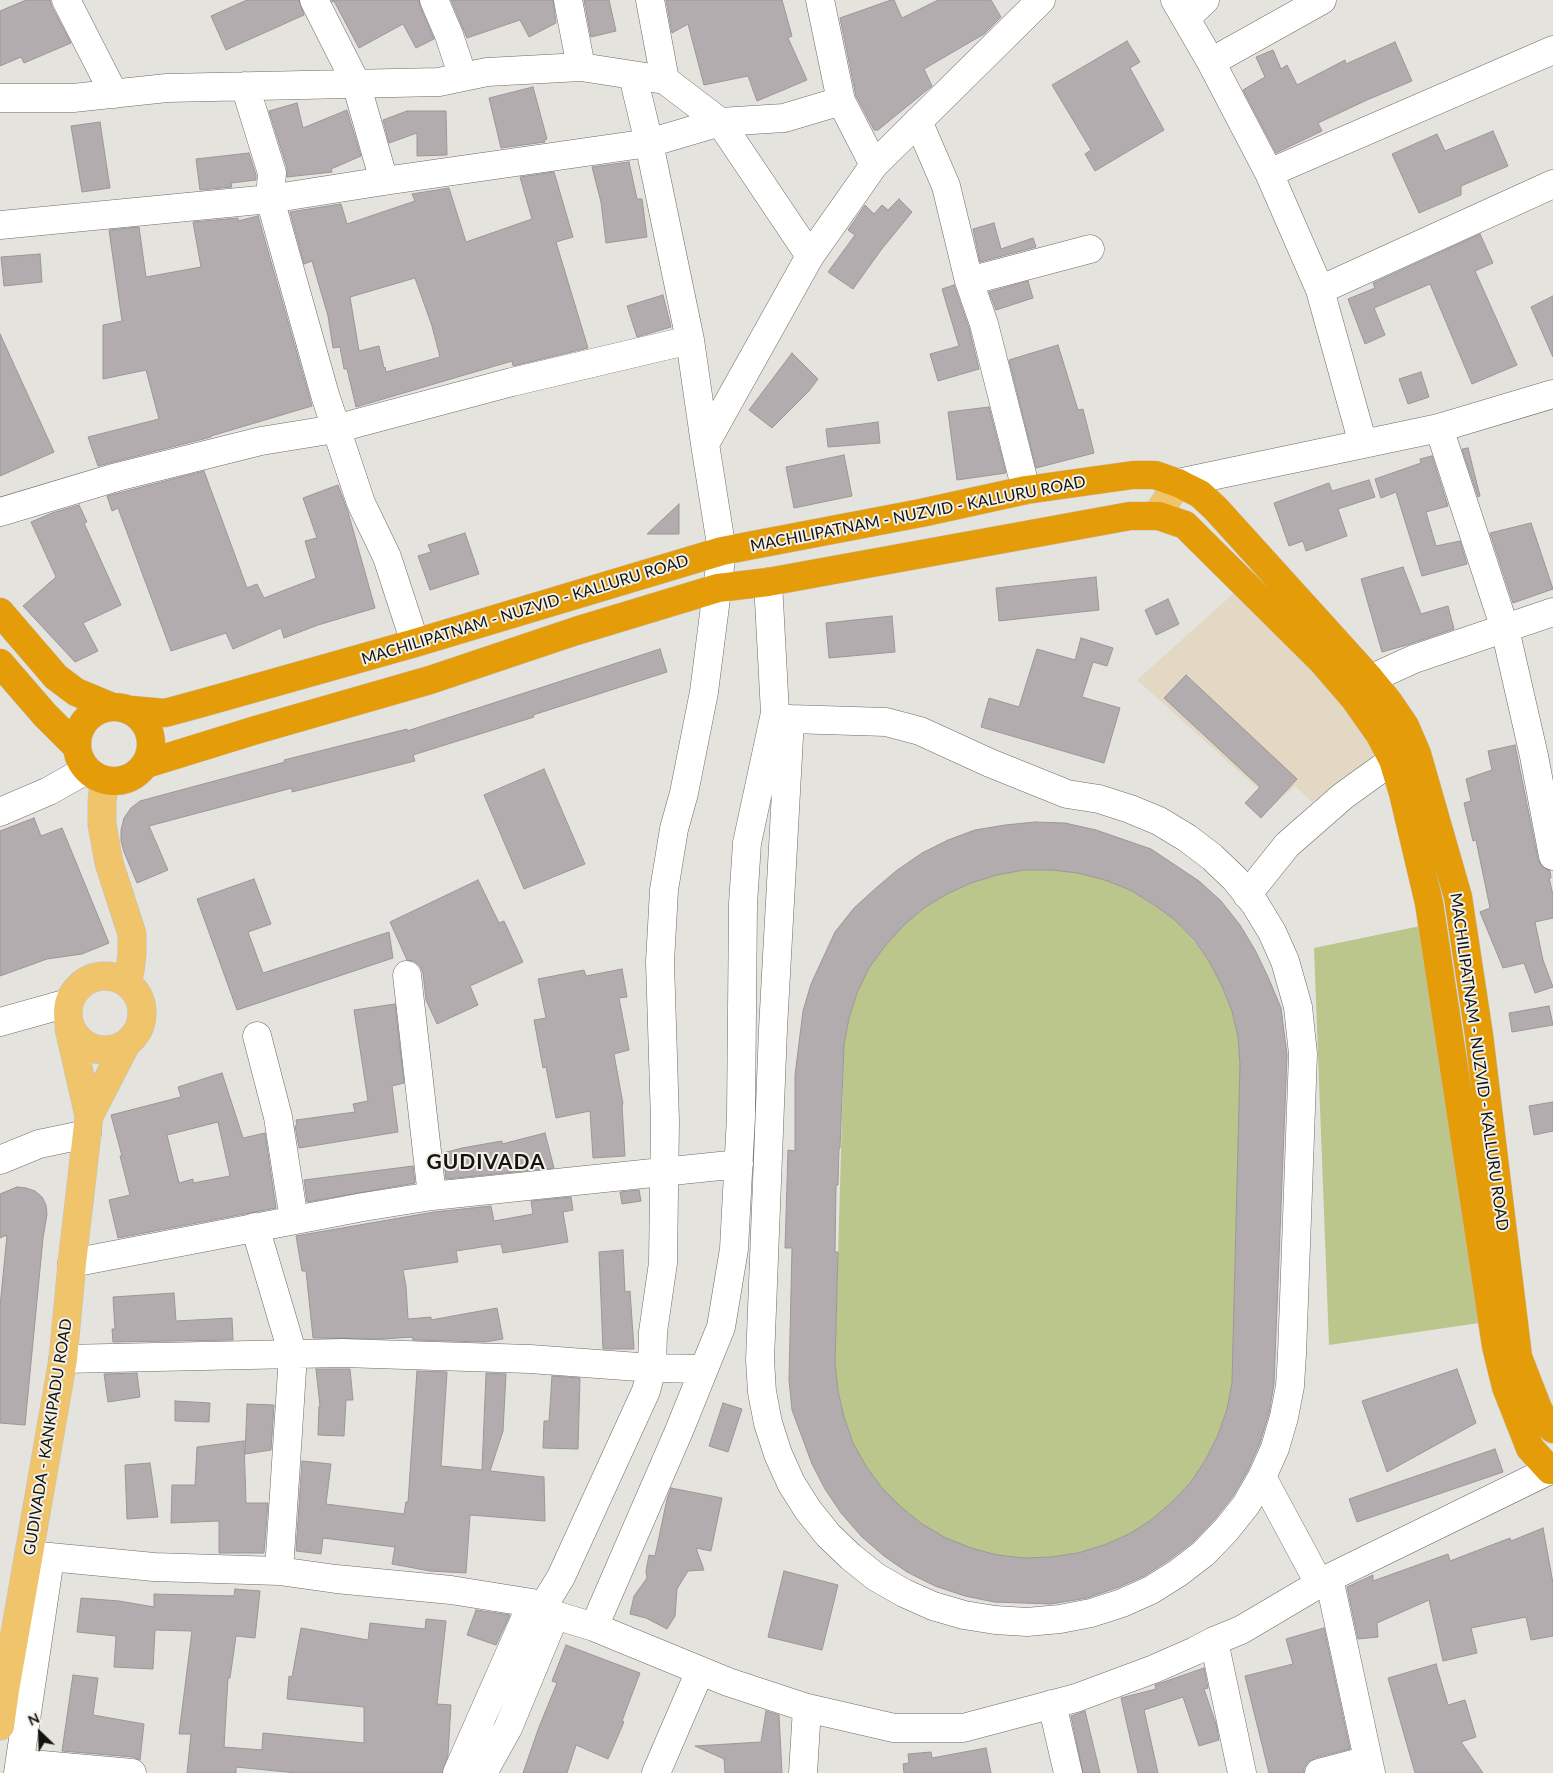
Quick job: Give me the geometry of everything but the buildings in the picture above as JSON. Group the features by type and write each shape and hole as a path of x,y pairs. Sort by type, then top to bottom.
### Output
{"highway":[{"name":"MACHILIPATNAM - NUZVID - KALLURU ROAD","path":"0,612 56,677 76,692 122,709 165,713 415,643 722,551 921,513 1026,490 1133,475 1155,475 1178,483 1200,494 1216,508 1370,679 1405,726 1417,754 1458,897 1479,1036 1518,1357 1539,1411 1553,1429"},
{"name":"MACHILIPATNAM - NUZVID - KALLURU ROAD","path":"146,764 430,680 576,631 718,588 768,582 1130,516 1156,516 1185,525 1322,661 1354,698 1380,734 1393,760 1403,792 1429,903 1496,1346 1506,1387 1530,1448 1552,1469"},
{"path":"0,662 89,766 116,782 128,779 139,773 146,764 151,752 152,740 148,728 141,718 122,709 101,709 90,715 82,724 78,735 89,766"}],"main road":[{"path":"1156,516 1178,483"},
{"path":"89,766 108,853 132,934 132,954 127,982 104,975 82,983 69,1015 84,1045 107,1051 125,1046"},
{"name":"GUDIVADA - KANKIPADU ROAD","path":"88,1125 125,1046 138,1032 144,1014 139,996 127,982"},
{"name":"GUDIVADA - KANKIPADU ROAD","path":"0,1726 12,1690 40,1556 88,1125 69,1015"}],"street":[{"path":"66,0 114,94"},
{"path":"314,0 356,83 384,181"},
{"path":"434,0 449,35 463,77"},
{"path":"568,0 581,67"},
{"path":"650,0 665,80"},
{"path":"820,0 841,101 874,165"},
{"path":"1211,62 1322,0"},
{"path":"704,444 810,256 874,165 1027,5"},
{"path":"1189,6 1211,62 1269,173 1320,290 1363,444"},
{"path":"1269,173 1553,50"},
{"path":"0,98 73,98 167,88 439,82 487,72 581,67 665,80 720,122 810,256"},
{"path":"458,1773 561,1577 646,1391 652,1368 653,1332 662,1262 665,1121 660,962 664,890 674,829 684,793 697,728 722,551 704,444 690,340 633,76"},
{"path":"245,86 272,173 270,200 300,310 336,429 361,503 387,557 415,643"},
{"path":"0,225 270,200 384,181 649,143 720,122 784,118 841,101"},
{"path":"918,121 946,186 968,281 984,324 1026,490"},
{"path":"1320,290 1553,184"},
{"path":"968,281 1090,249"},
{"path":"0,512 117,478 261,441 336,429 512,382 690,340"},
{"path":"1178,483 1439,428 1553,394"},
{"path":"1439,428 1505,629 1534,756 1553,856"},
{"path":"594,1627 679,1431 721,1327 731,1268 734,1249 741,1116 743,904 747,843 775,713 768,582"},
{"path":"1370,679 1414,659 1553,612"},
{"path":"790,719 886,722 920,731 990,763 1067,794 1099,800 1130,809 1159,822 1187,838 1212,857 1235,879 1247,895 1255,904 1272,932 1285,960 1298,1007 1303,1054 1290,1386 1275,1448 1262,1477 1246,1505 1204,1553 1178,1573 1151,1590 1122,1603 1091,1613 1060,1619 1028,1622 995,1620 964,1615 933,1606 904,1593 876,1577 851,1557 828,1535 813,1516 791,1483 778,1454 768,1423 762,1392 760,1360 773,1029 790,719"},
{"path":"1247,895 1287,845 1343,796 1393,760"},
{"path":"0,812 49,791 89,766"},
{"path":"407,975 432,1196"},
{"path":"0,1022 69,1015"},
{"path":"257,1036 278,1116 294,1220"},
{"path":"0,1160 88,1125"},
{"path":"72,1263 255,1227 432,1196 739,1164"},
{"path":"255,1227 293,1354 279,1571"},
{"path":"63,1359 343,1353 530,1358 652,1368 704,1369"},
{"path":"40,1556 154,1567 279,1571 336,1580 451,1590 543,1609 594,1627 728,1682 806,1708 894,1728 963,1728 1076,1698 1154,1669 1195,1651 1241,1630 1324,1581 1552,1469"},
{"path":"1262,1477 1324,1581 1370,1766 1319,1773"},
{"path":"483,1773 508,1728 543,1609"},
{"path":"1214,1641 1242,1773"},
{"path":"656,1773 700,1671"},
{"path":"12,1690 19,1768 132,1773"},
{"path":"1052,1704 1068,1773"},
{"path":"803,1773 806,1708"}],"shaded area":[{"path":"1234,593 1272,618 1380,751 1312,802 1295,786 1275,804 1137,680"}],"green space":[{"path":"1024,870 1052,870 1078,873 1105,880 1130,890 1175,920 1209,961 1222,986 1232,1011 1238,1037 1240,1064 1232,1383 1227,1409 1218,1435 1206,1459 1191,1482 1151,1520 1129,1534 1104,1545 1078,1553 1024,1558 997,1555 945,1538 922,1524 882,1488 866,1466 853,1443 838,1391 835,1364 844,1045 849,1018 857,993 869,968 885,946 903,926 924,908 947,894 971,883 997,875"},
{"path":"1425,925 1479,1323 1329,1345 1314,948"}],"district":[{"name":"GUDIVADA","path":"486,1162"}]}
